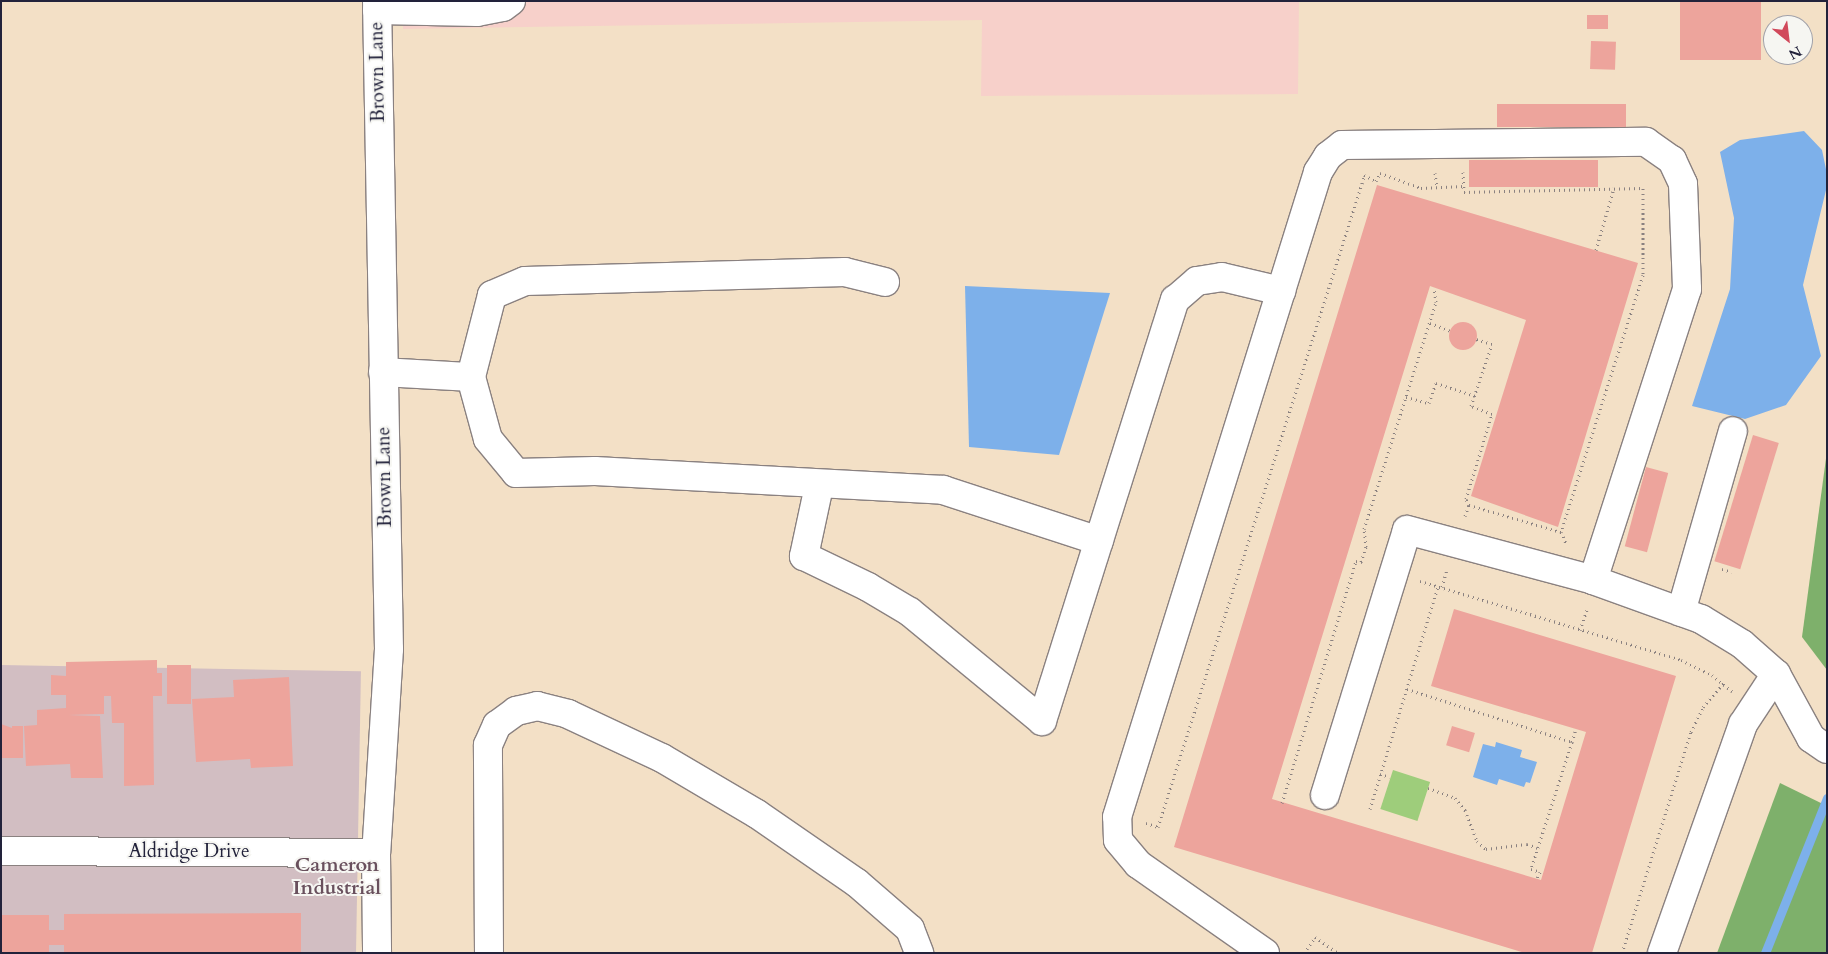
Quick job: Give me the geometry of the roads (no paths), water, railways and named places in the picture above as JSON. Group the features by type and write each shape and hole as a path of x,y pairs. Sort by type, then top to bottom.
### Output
{"street":[{"path":"377,6 477,12 503,7 511,1"},
{"name":"Brown Lane","path":"377,6 388,649 376,853 377,953"},
{"path":"1265,953 1138,864 1118,840 1117,817 1318,172 1328,156 1342,145 1646,142 1672,160 1684,184 1687,289 1591,592"},
{"path":"885,282 845,272 525,281 492,295 471,378 488,440 516,473 595,471 819,486 944,490 1099,540"},
{"path":"819,486 804,556 868,586 910,612 1042,721 1175,300 1197,281 1222,277 1281,291"},
{"path":"383,372 471,378"},
{"path":"1680,612 1734,431"},
{"path":"1325,795 1407,530 1591,592 1680,612 1701,619 1742,644 1776,674 1819,744"},
{"path":"1662,953 1743,724 1776,674"},
{"path":"489,953 488,745 497,725 516,710 537,706 568,714 662,758 758,814 857,883 910,930 919,953"},
{"name":"Aldridge Drive","path":"1,851 376,853"}],"water":[{"path":"1804,131 1822,150 1827,174 1827,186 1803,285 1821,356 1786,405 1745,419 1692,406 1730,289 1734,218 1720,152 1740,140"},
{"path":"965,286 1110,293 1059,455 969,447"},
{"path":"1496,742 1522,750 1520,757 1537,762 1530,783 1526,782 1524,787 1499,779 1497,785 1473,777 1483,744 1495,747"}],"waterway":[{"path":"1765,953 1827,798"}],"district":[{"name":"Cameron Industrial","path":"337,876"}]}
